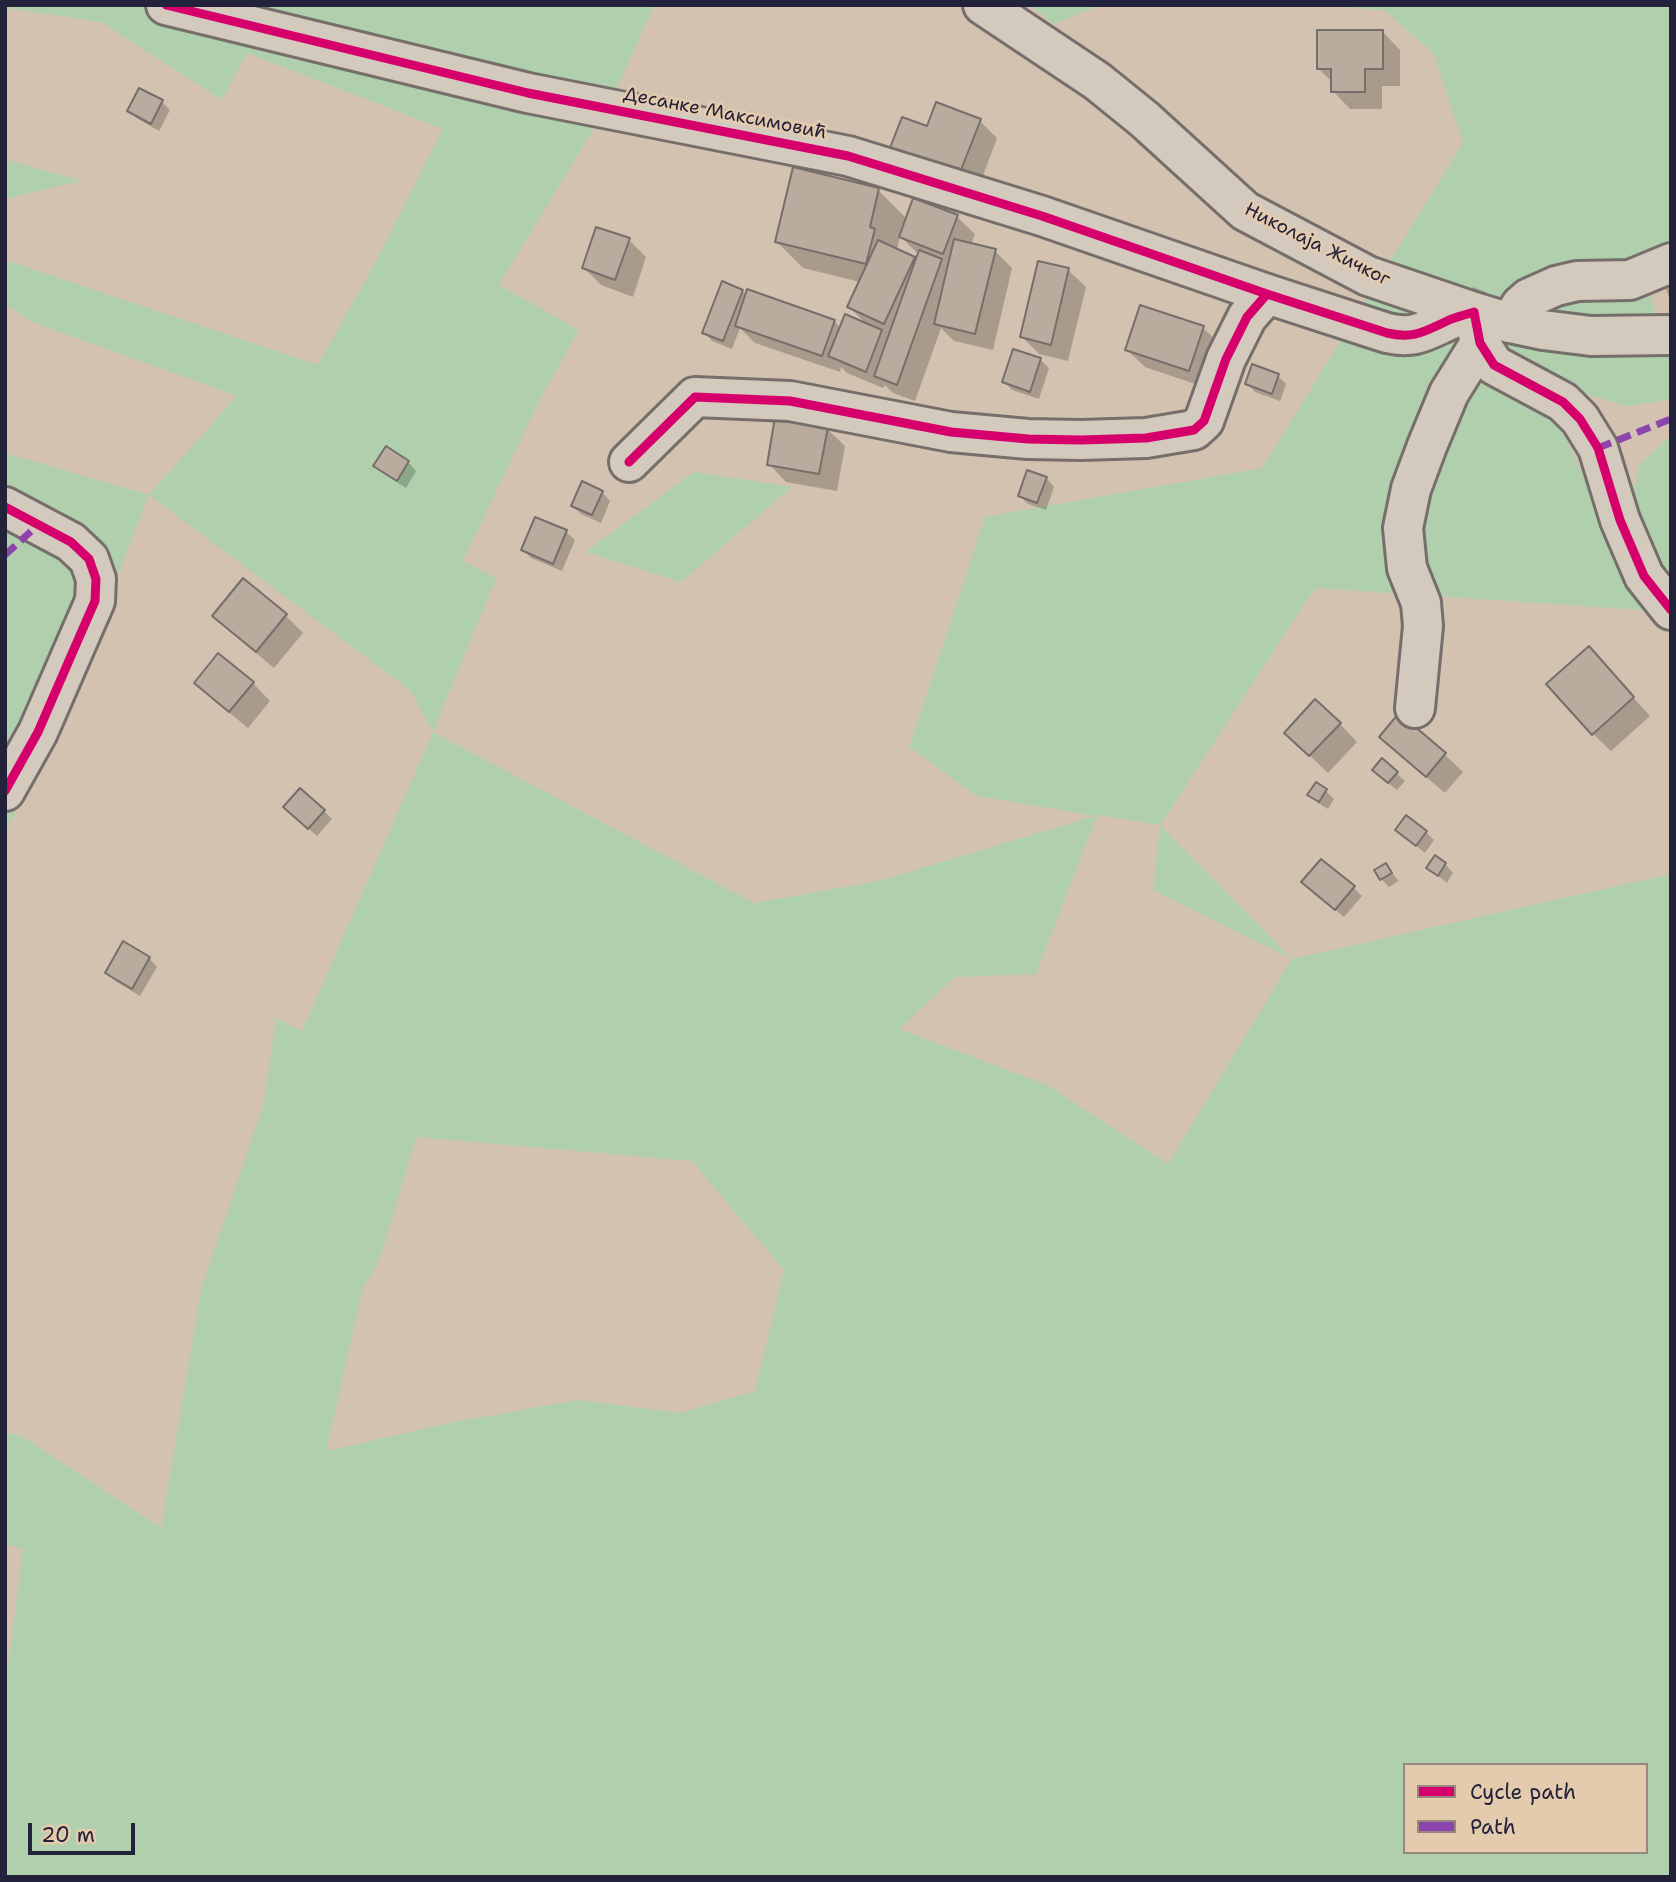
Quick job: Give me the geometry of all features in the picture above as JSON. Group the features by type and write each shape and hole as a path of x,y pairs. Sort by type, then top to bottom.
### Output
{"street":[{"name":"Десанке Максимовић","path":"166,5 528,93 848,156 1042,216 1267,294 1401,336 1423,333 1448,320 1488,326"},
{"name":"Николаја Жичког","path":"983,5 1097,81 1144,119 1245,211 1368,276 1488,326 1591,336 1671,335"},
{"path":"1415,708 1423,626 1421,603 1407,568 1402,528 1411,489 1449,393 1488,326 1529,298 1556,286 1577,281 1630,280 1671,263"},
{"path":"629,462 695,397 790,401 951,432 1028,439 1146,438 1194,430 1204,421 1226,359 1247,317 1267,294"},
{"path":"1488,326 1494,365 1563,402 1580,419 1598,448 1620,520 1644,576 1671,610"},
{"path":"5,508 71,542 89,559 96,579 95,601 38,732 5,791"}],"green space":[{"path":"5,5 654,5 614,95 499,285 579,330 541,397 463,561 496,578 433,732 411,691 149,495 237,396 32,322 5,304 5,260 318,365 375,263 443,129 247,53 222,100 101,22 5,8"},
{"path":"1029,5 1100,5 1054,24"},
{"path":"1324,5 1671,5 1671,255 1646,281 1657,319 1671,328 1671,400 1626,406 1540,380 1643,610 1315,588 1160,825 1097,815 1036,974 955,977 899,1029 1047,1085 1168,1164 1292,959 1671,874 1671,1877 5,1877 5,1694 23,1549 5,1544 5,1432 23,1437 161,1528 201,1290 264,1103 276,1018 302,1031 433,732 754,903 879,881 1095,816 977,796 909,747 985,517 1262,468 1463,143 1434,54 1386,11","holes":["416,1137 692,1161 784,1270 755,1391 680,1413 579,1400 454,1422 326,1451 363,1288 382,1252"]},
{"path":"5,159 81,181 5,199"},
{"path":"1671,435 1671,595 1628,513 1639,465"},
{"path":"5,453 149,495 70,697 5,833"},
{"path":"694,472 792,487 681,582 585,552"},
{"path":"1160,825 1292,959 1153,890"}],"building":[{"path":"1317,30 1383,30 1383,69 1365,69 1365,92 1331,92 1331,69 1317,69"},
{"path":"139,88 163,100 151,124 127,111"},
{"path":"936,102 981,119 959,175 890,148 902,117 927,126"},
{"path":"793,167 879,188 870,227 875,229 866,264 775,242"},
{"path":"913,198 958,215 943,254 899,237"},
{"path":"596,227 630,238 615,280 582,268"},
{"path":"954,239 996,249 975,334 934,324"},
{"path":"878,240 915,257 884,324 847,307"},
{"path":"919,250 942,259 897,385 874,376"},
{"path":"1038,261 1069,268 1051,345 1020,337"},
{"path":"722,281 743,290 723,341 702,333"},
{"path":"747,289 835,320 822,356 735,326"},
{"path":"1140,305 1204,326 1189,371 1125,350"},
{"path":"845,314 882,330 866,372 828,356"},
{"path":"1013,349 1041,358 1030,392 1002,382"},
{"path":"1252,364 1279,374 1272,394 1245,384"},
{"path":"775,417 828,427 819,474 767,465"},
{"path":"386,446 409,461 397,481 373,466"},
{"path":"1027,470 1047,477 1037,503 1018,496"},
{"path":"582,481 603,491 592,515 571,506"},
{"path":"535,517 567,530 553,564 521,550"},
{"path":"243,578 287,614 256,652 212,616"},
{"path":"1589,646 1634,697 1592,735 1546,684"},
{"path":"218,653 254,682 229,712 194,683"},
{"path":"1315,699 1341,723 1309,756 1284,733"},
{"path":"1399,713 1446,753 1426,777 1379,737"},
{"path":"1382,758 1398,772 1388,783 1372,770"},
{"path":"1316,782 1327,789 1319,802 1307,795"},
{"path":"300,788 325,810 308,829 283,807"},
{"path":"1406,815 1427,831 1416,846 1395,830"},
{"path":"1435,855 1446,863 1438,876 1426,868"},
{"path":"1321,859 1355,886 1335,910 1301,882"},
{"path":"1386,863 1392,873 1380,880 1374,870"},
{"path":"123,941 150,957 132,989 105,973"}],"marked path":[{"path":"1598,448 1671,419"},
{"path":"5,555 38,525"}],"cycle path":[{"path":"166,5 528,93 848,156 1042,216 1387,333 1418,333 1474,312 1480,343 1494,365 1563,402 1580,419 1598,448 1620,520 1644,576 1671,610"},
{"path":"629,462 695,397 790,401 951,432 1028,439 1146,438 1194,430 1204,421 1226,359 1247,317 1267,294"},
{"path":"5,507 71,542 89,559 96,579 95,601 38,732 5,791"}]}
